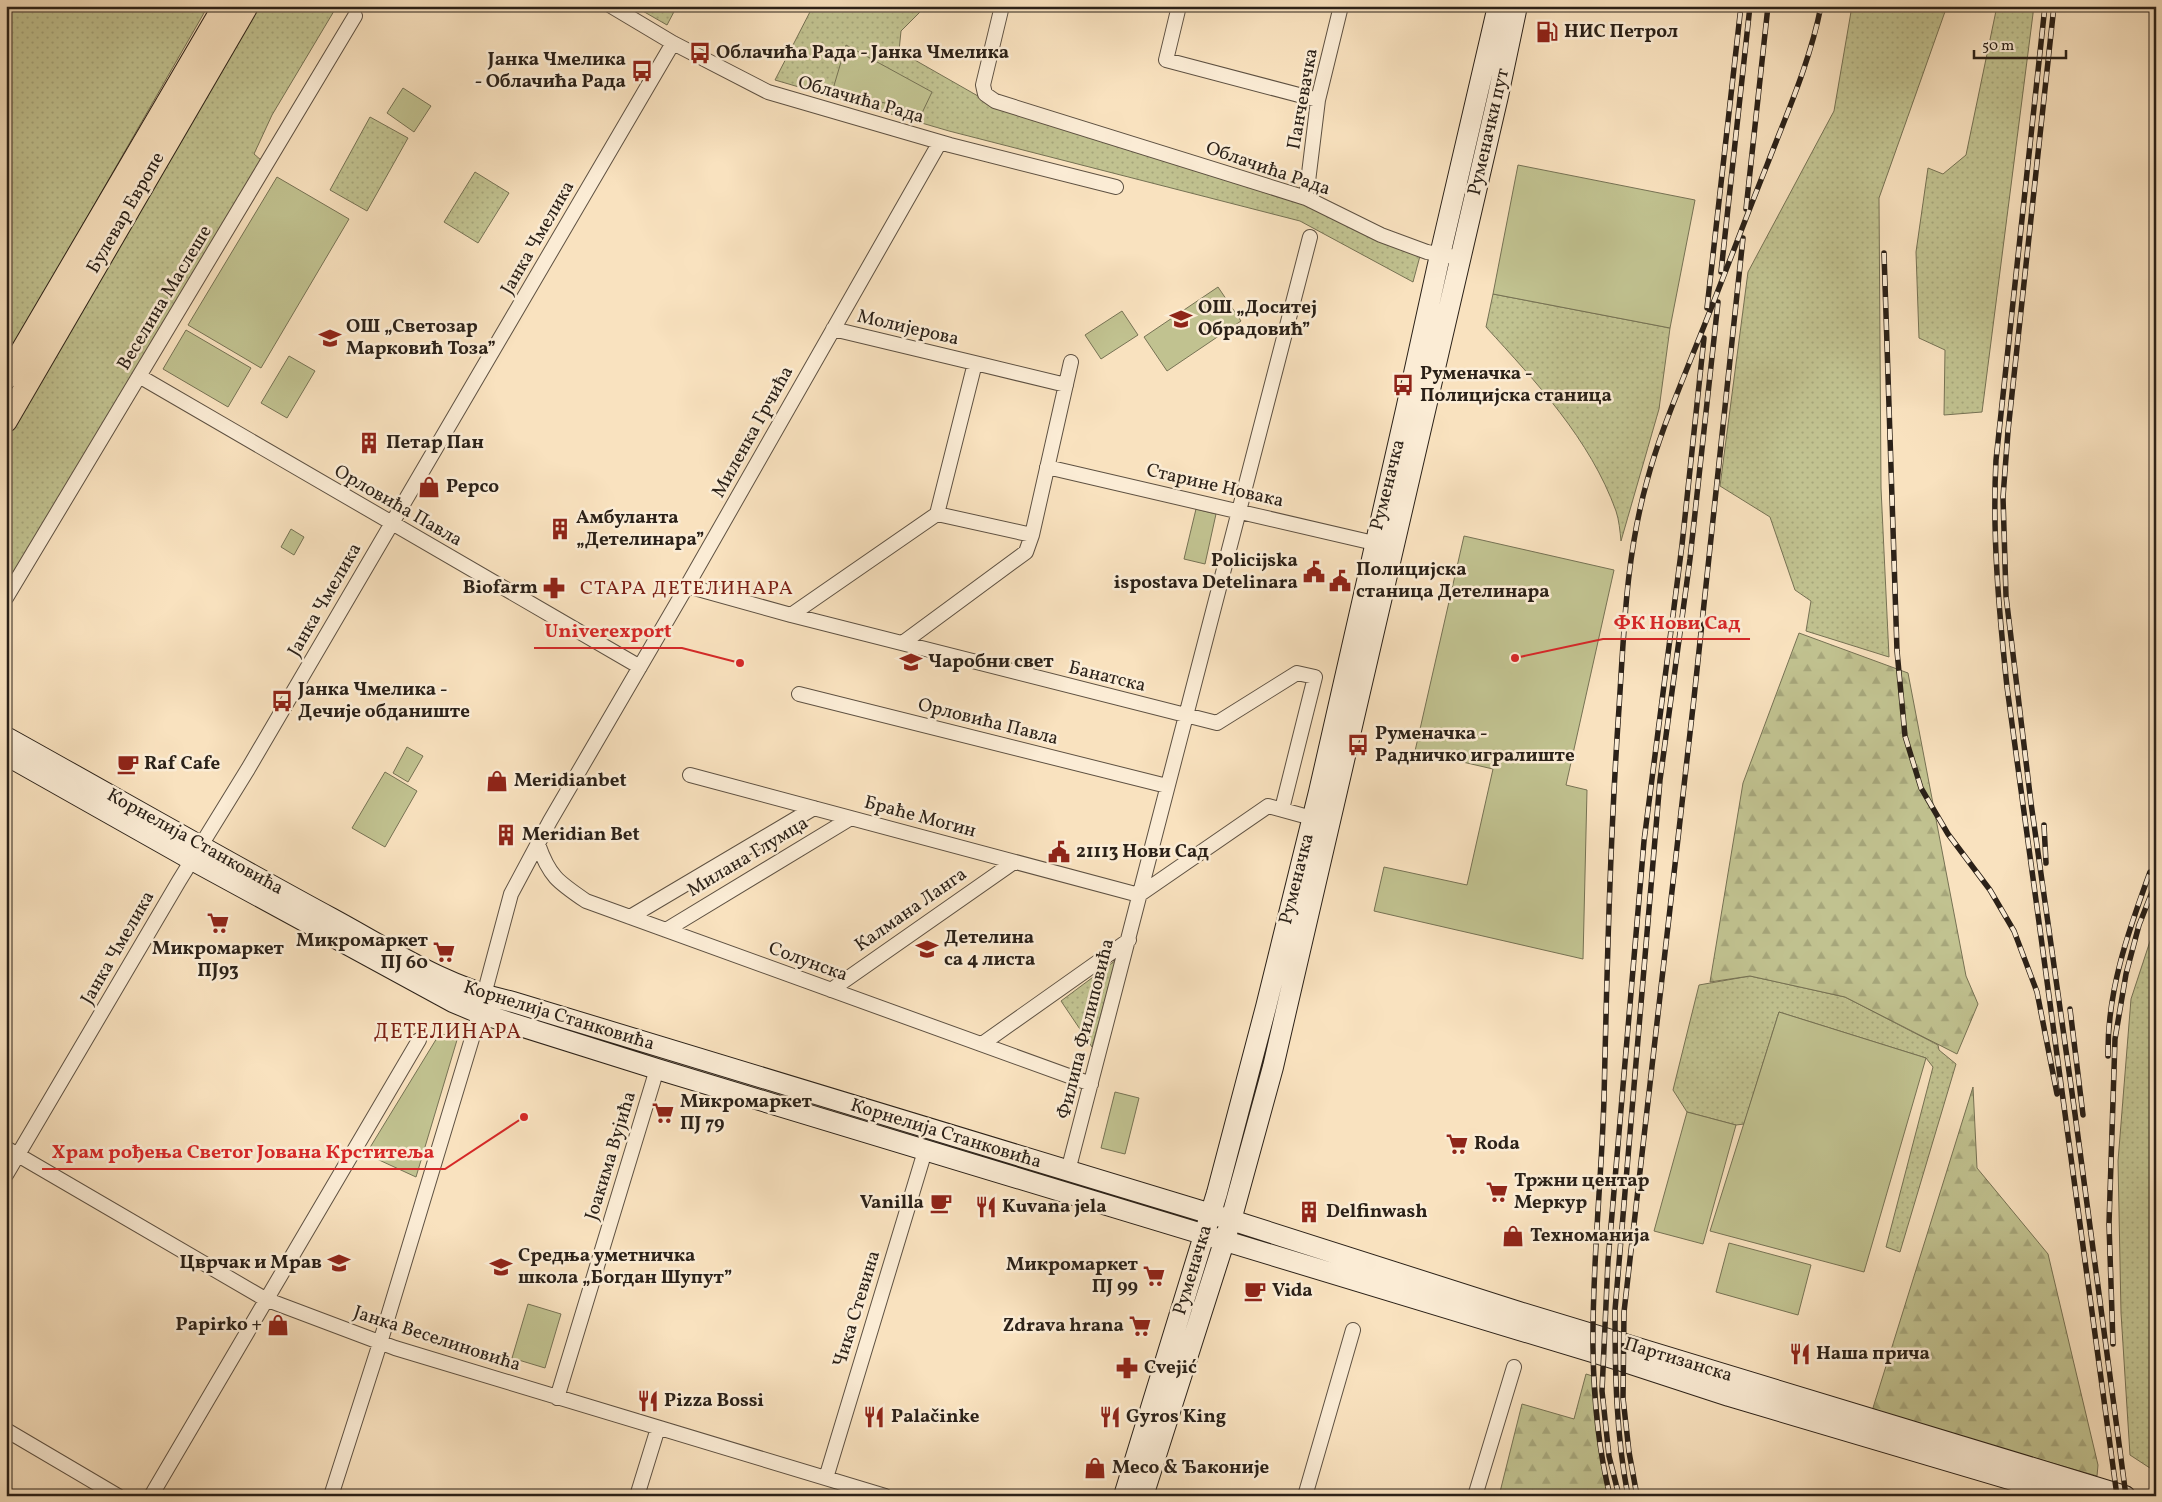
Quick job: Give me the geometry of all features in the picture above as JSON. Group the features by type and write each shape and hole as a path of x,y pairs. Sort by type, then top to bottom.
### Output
{"main road":[{"name":"Булевар Европе","path":"6,378 224,6"},
{"name":"Булевар Европе","path":"6,421 247,6"},
{"name":"Руменачки пут","path":"1440,254 1498,6"},
{"name":"Руменачки пут","path":"1460,258 1517,6"},
{"name":"Руменачка","path":"1124,1496 1211,1214 1266,1007 1312,818 1440,254"},
{"name":"Руменачка","path":"1143,1496 1225,1242 1281,1034 1460,258"},
{"name":"Корнелија Станковића","path":"6,737 197,853"},
{"name":"Корнелија Станковића","path":"6,755 451,983 481,1004 657,1069 1225,1242"},
{"name":"Корнелија Станковића","path":"481,1004 513,1002 1211,1214"},
{"name":"Партизанска","path":"1211,1214 1528,1315 2125,1496"},
{"name":"Партизанска","path":"1225,1242 1622,1361 1729,1396 2067,1496"}],"street":[{"name":"Облачића Рада","path":"611,6 674,43 768,92 940,142 1116,187"},
{"name":"Облачића Рада","path":"1002,6 983,85 983,91 988,96 1001,103 1306,198 1381,236 1440,254 1460,258"},
{"path":"1179,6 1166,60 1318,100"},
{"name":"Панчевачка","path":"1306,198 1318,100 1341,6"},
{"name":"Веселина Маслеше","path":"6,598 355,16"},
{"name":"Јанка Чмелика","path":"6,1174 12,1152 197,853 674,43"},
{"name":"Миленка Грчића","path":"331,1496 380,1343 481,1004 511,894 940,142"},
{"name":"Филипа Филиповића","path":"1068,1172 1310,237"},
{"name":"Молијерова","path":"833,329 975,363"},
{"path":"904,642 1026,552 1032,535 1071,362"},
{"path":"791,615 937,514 975,363 1066,384"},
{"name":"Орловића Павла","path":"139,376 640,667"},
{"name":"Старине Новака","path":"1047,467 1374,543"},
{"path":"937,514 1032,535"},
{"name":"Банатска","path":"688,586 791,615 904,642 1185,716"},
{"name":"Руменачка","path":"1185,716 1217,723 1297,673 1315,677 1282,810"},
{"name":"Орловића Павла","path":"799,694 1167,786"},
{"name":"Браће Могин","path":"690,775 1139,895"},
{"path":"1139,895 1268,806 1312,818"},
{"name":"Милана Глумца","path":"630,917 814,808"},
{"name":"Милана Глумца","path":"666,930 851,818"},
{"name":"Солунска","path":"538,844 549,871 565,887 586,901 1091,1084"},
{"name":"Калмана Ланга","path":"831,990 1014,862"},
{"path":"982,1044 1128,940"},
{"path":"151,1496 265,1299 419,1040"},
{"name":"Јоакима Вујића","path":"557,1398 657,1069"},
{"name":"Чика Стевина","path":"826,1478 924,1151"},
{"name":"Јанка Веселиновића","path":"12,1152 265,1299 380,1343 886,1496"},
{"path":"1305,1496 1353,1330"},
{"path":"1475,1496 1514,1368"},
{"path":"637,1496 658,1428"},
{"path":"6,1430 118,1496"}],"green space":[{"path":"6,6 208,6 6,359"},
{"path":"253,6 337,6 272,115 254,154 261,160 6,588 6,438"},
{"path":"634,6 677,6 667,25"},
{"path":"813,6 923,6 922,10 901,31 899,51 985,100 1306,198 1420,256 1413,282 1300,221 949,131 775,80"},
{"path":"1852,6 1947,6 1879,198 1881,488 1889,657 1806,631 1811,601 1795,590 1770,517 1720,486 1748,272 1834,111"},
{"path":"1997,6 2034,6 1982,412 1944,415 1945,350 1919,338 1916,252 1928,168 1943,174 1966,155"},
{"path":"846,45 932,92 922,113 833,89"},
{"path":"403,88 431,106 414,132 387,113"},
{"path":"370,117 408,138 367,211 330,190"},
{"path":"1518,165 1695,200 1670,328 1493,294"},
{"path":"475,172 509,193 478,243 444,222"},
{"path":"277,177 349,219 261,368 188,325"},
{"path":"1218,287 1241,321 1167,371 1144,337"},
{"path":"1493,294 1670,328 1659,409 1621,541 1616,511 1592,460 1577,436 1542,390 1486,327"},
{"path":"1122,311 1138,335 1101,359 1085,335"},
{"path":"186,330 251,368 228,407 163,369"},
{"path":"289,356 315,371 287,418 261,403"},
{"path":"1196,509 1216,514 1205,564 1184,559"},
{"path":"291,529 304,537 294,555 281,547"},
{"path":"1464,536 1614,570 1566,785 1587,790 1583,959 1374,911 1384,867 1467,885 1493,769 1415,751"},
{"path":"1799,633 1908,673 1966,976 1978,1004 1957,1054 1845,997 1750,976 1710,982 1743,783"},
{"path":"407,747 423,756 408,782 393,773"},
{"path":"385,772 417,791 385,847 352,828"},
{"path":"2156,923 2156,1472 2130,1455 2121,1313 2118,1161 2131,999"},
{"path":"1116,960 1092,1047 1061,1001"},
{"path":"1750,976 1845,997 1938,1045 1939,1050 1956,1064 1900,1252 1886,1247 1933,1067 1926,1058 1779,1012 1744,1124 1736,1125 1687,1112 1673,1090 1699,985"},
{"path":"1779,1012 1926,1058 1864,1272 1710,1231"},
{"path":"440,1033 457,1040 416,1177 366,1154"},
{"path":"1973,1087 1977,1168 2048,1254 2098,1465 2097,1476 1872,1411"},
{"path":"1115,1092 1139,1098 1125,1154 1101,1148"},
{"path":"1687,1112 1736,1125 1703,1244 1654,1231"},
{"path":"1729,1243 1811,1265 1798,1315 1716,1292"},
{"path":"528,1304 561,1314 545,1368 512,1358"},
{"path":"1586,1374 1596,1377 1602,1457 1610,1496 1499,1496 1522,1404 1574,1419"}],"railway":[{"path":"1707,308 1741,6"},
{"path":"1721,272 1750,6"},
{"path":"1746,209 1768,6"},
{"path":"1610,1496 1600,1447 1595,1398 1594,1298 1604,1099 1613,806 1630,565 1640,509 1657,448 1797,87 1811,47 1821,6"},
{"path":"2045,6 1996,460 1996,545 2007,687 2117,1496"},
{"path":"2054,6 2008,431 2003,497 2006,596 2031,803 2126,1496"},
{"path":"1637,1496 1629,1452 1623,1398 1624,1312 1694,698 1743,238"},
{"path":"1884,253 1897,651 1905,736 1921,788 1948,834 1990,890 2014,931 2037,992 2057,1094"},
{"path":"1628,1496 1619,1427 1615,1310 1660,780 1690,559 1718,302"},
{"path":"1619,1496 1609,1456 1602,1391 1608,1261 1644,841 1682,545 1704,338"},
{"path":"2044,825 2046,863"},
{"path":"2108,1056 2111,1008 2120,962 2150,872"},
{"path":"2113,1344 2109,1224 2115,1039 2126,974 2139,925 2156,882"},
{"path":"2070,1009 2083,1115"}],"place":[{"name":"НИС Петрол","path":"1547,32"},
{"name":"Облачића Рада - Јанка Чмелика","path":"700,53"},
{"name":"Јанка Чмелика - Облачића Рада","path":"642,71"},
{"name":"ОШ „Доситеј Обрадовић”","path":"1181,319"},
{"name":"ОШ „Светозар Марковић Тоза”","path":"330,338"},
{"name":"Руменачка - Полицијска станица","path":"1403,385"},
{"name":"Петар Пан","path":"369,443"},
{"name":"Pepco","path":"429,487"},
{"name":"Амбуланта „Детелинара”","path":"560,529"},
{"name":"Policijska ispostava Detelinara","path":"1314,572"},
{"name":"Полицијска станица Детелинара","path":"1340,581"},
{"name":"Biofarm","path":"554,588"},
{"name":"ФК Нови Сад","path":"1515,658"},
{"name":"Чаробни свет","path":"911,662"},
{"name":"Univerexport","path":"740,663"},
{"name":"Јанка Чмелика - Дечије обданиште","path":"282,701"},
{"name":"Руменачка - Радничко игралиште","path":"1358,745"},
{"name":"Raf Cafe","path":"128,764"},
{"name":"Meridianbet","path":"497,781"},
{"name":"Meridian Bet","path":"506,835"},
{"name":"21113 Нови Сад","path":"1059,852"},
{"name":"Микромаркет ПЈ93","path":"218,923"},
{"name":"Детелина са 4 листа","path":"927,949"},
{"name":"Микромаркет ПЈ 60","path":"444,952"},
{"name":"Микромаркет ПЈ 79","path":"663,1113"},
{"name":"Храм рођења Светог Јована Крститеља","path":"524,1117"},
{"name":"Roda","path":"1457,1144"},
{"name":"Тржни центар Меркур","path":"1497,1192"},
{"name":"Vanilla","path":"941,1203"},
{"name":"Kuvana jela","path":"986,1207"},
{"name":"Delfinwash","path":"1309,1212"},
{"name":"Техноманија","path":"1513,1236"},
{"name":"Цврчак и Мрав","path":"339,1263"},
{"name":"Средња уметничка школа „Богдан Шупут”","path":"501,1267"},
{"name":"Микромаркет ПЈ 99","path":"1154,1276"},
{"name":"Vida","path":"1255,1291"},
{"name":"Papirko +","path":"278,1325"},
{"name":"Zdrava hrana","path":"1140,1326"},
{"name":"Наша прича","path":"1800,1354"},
{"name":"Cvejić","path":"1127,1368"},
{"name":"Pizza Bossi","path":"648,1401"},
{"name":"Palačinke","path":"874,1417"},
{"name":"Gyros King","path":"1110,1417"},
{"name":"Месо & Ђаконије","path":"1095,1468"}],"district":[{"name":"СТАРА ДЕТЕЛИНАРА","path":"687,589"},
{"name":"ДЕТЕЛИНАРА","path":"448,1032"}]}
